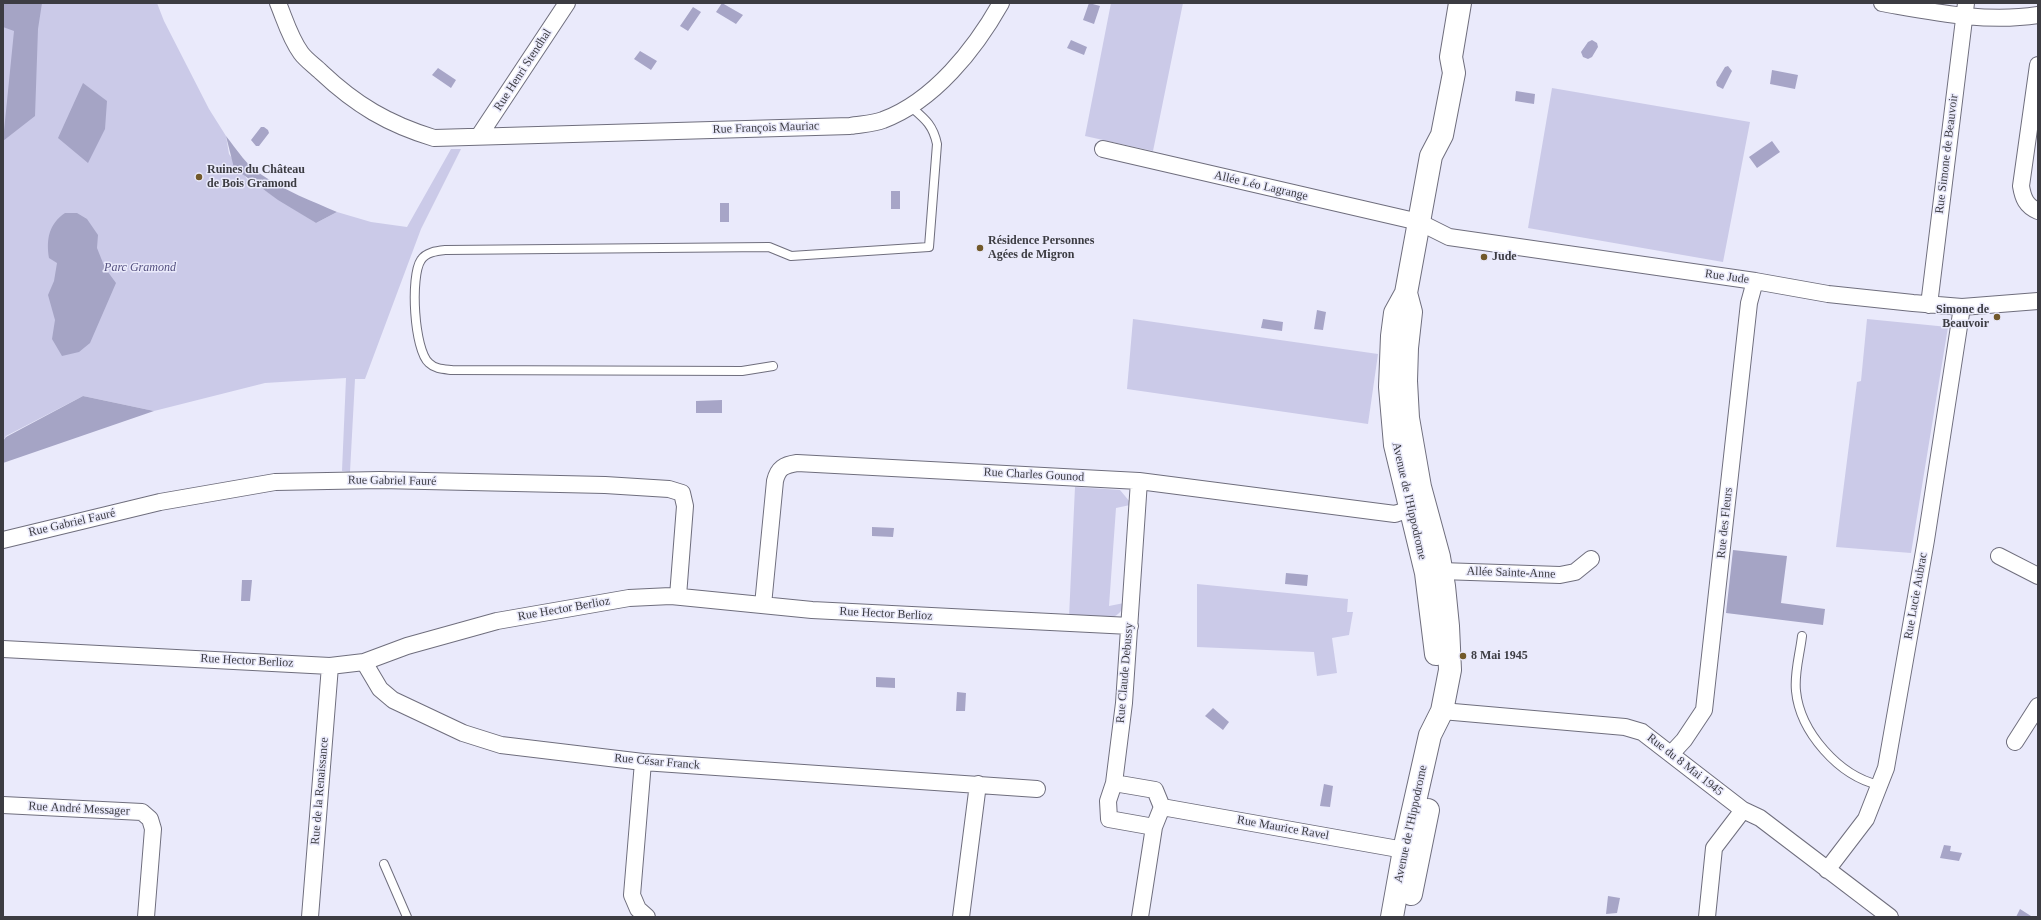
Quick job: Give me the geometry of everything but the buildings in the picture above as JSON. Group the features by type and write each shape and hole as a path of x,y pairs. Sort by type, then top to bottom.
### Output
{"street":[{"name":"Rue François Mauriac","path":"278,3 290,34 302,54 338,88 381,117 405,129 434,138 850,126 882,120 911,107 936,87 955,68 993,17 1001,3"},
{"name":"Rue Henri Stendhal","path":"479,136 567,3"},
{"name":"Avenue de l'Hippodrome","path":"1406,917 1445,733 1442,711 1434,572 1417,506 1395,445 1390,387 1392,336 1395,313 1406,293 1431,156 1426,136 1433,100 1439,71 1451,57 1460,3"},
{"path":"1882,3 1966,10 2014,19 2038,15"},
{"name":"Rue Simone de Beauvoir","path":"1929,305 1960,43 1966,10"},
{"path":"2038,66 2021,186 2024,200 2031,209 2038,211"},
{"name":"Allée Léo Lagrange","path":"1103,149 1419,222"},
{"name":"Rue Jude","path":"1419,222 1449,237 1755,281 1828,294 1962,307 2038,300"},
{"name":"Rue des Fleurs","path":"1671,754 1684,740 1704,710 1749,303 1755,281"},
{"name":"Rue Lucie Aubrac","path":"1827,870 1866,819 1886,768 1926,540 1962,307"},
{"name":"Rue Charles Gounod","path":"763,605 775,481 777,473 782,467 797,462 1139,481 1395,514 1417,506"},
{"name":"Rue Gabriel Fauré","path":"3,540 160,502 275,482 380,480 605,485 669,490 682,493 685,506 678,596"},
{"name":"Rue Claude Debussy","path":"1139,481 1124,703 1114,783 1108,801 1109,819 1154,827"},
{"path":"1999,556 2038,576"},
{"name":"Allée Sainte-Anne","path":"1434,572 1560,575 1575,572 1592,559"},
{"name":"Rue Hector Berlioz","path":"3,649 330,666 364,662 407,646 498,621 629,598 678,596 812,610 1130,626"},
{"name":"Rue César Franck","path":"364,662 380,689 393,700 463,733 501,745 643,762 1037,789"},
{"name":"Rue de la Renaissance","path":"310,917 330,666"},
{"path":"2015,742 2038,706"},
{"name":"Avenue de l'Hippodrome","path":"1392,917 1404,850 1430,734 1442,711"},
{"name":"Rue du 8 Mai 1945","path":"1442,711 1625,727 1642,732 1743,810 1760,818 1890,917"},
{"path":"643,762 632,895 638,909 647,917"},
{"path":"1114,783 1155,790 1162,807 1154,827 1140,917"},
{"path":"960,917 978,784"},
{"name":"Rue André Messager","path":"3,805 142,812 150,819 154,829 146,917"},
{"name":"Rue Maurice Ravel","path":"1162,807 1404,850"},
{"path":"1707,917 1714,848 1743,810"}],"lane":[{"path":"773,366 742,371 452,370 438,368 428,362 421,353 418,340 415,275 421,259 432,251 446,250 769,247 791,256 929,247 937,144 935,131 926,120 911,107"},
{"path":"1802,636 1797,670 1796,691 1799,705 1812,734 1824,750 1843,768 1864,782 1879,785"},
{"path":"384,864 407,917"}],"green space":[{"name":"Parc Gramond","path":"3,3 157,3 164,21 209,109 226,136 229,154 247,179 316,223 337,212 371,222 407,227 451,149 461,149 421,229 365,379 355,379 350,472 342,471 346,378 265,383 154,411 83,396 6,436 3,441"},
{"path":"1111,3 1183,3 1153,151 1085,136"},
{"path":"1552,88 1750,122 1723,262 1528,228"},
{"path":"1133,319 1378,354 1368,424 1127,389"},
{"path":"1867,319 1948,327 1911,553 1836,547 1857,382 1861,381"},
{"path":"1075,487 1120,490 1130,502 1130,505 1116,508 1109,606 1124,603 1121,611 1109,618 1093,619 1069,617"},
{"path":"1197,584 1348,599 1347,612 1353,612 1349,635 1332,638 1337,673 1317,676 1314,652 1197,647"}],"shaded area":[{"path":"3,3 42,3 38,29 35,116 3,141 14,31 3,27"},
{"path":"722,3 743,15 736,24 716,12"},
{"path":"1089,3 1100,6 1094,24 1083,20"},
{"path":"693,7 701,12 688,31 680,26"},
{"path":"1071,40 1087,47 1084,55 1067,48"},
{"path":"1592,40 1597,43 1598,47 1592,57 1588,59 1583,57 1581,52 1588,42"},
{"path":"640,51 657,61 651,70 634,59"},
{"path":"1728,66 1732,71 1723,89 1717,86 1716,82 1725,67"},
{"path":"438,68 456,80 451,88 432,75"},
{"path":"1772,70 1798,75 1795,89 1770,84"},
{"path":"83,83 107,101 105,129 88,163 58,138"},
{"path":"1516,91 1535,94 1534,104 1515,101"},
{"path":"261,127 268,130 269,133 259,146 256,146 251,140"},
{"path":"226,136 242,157 252,167 271,181 308,200 337,212 316,223 278,200 234,168"},
{"path":"1772,141 1780,152 1757,168 1749,157"},
{"path":"891,191 900,191 900,209 891,209"},
{"path":"720,203 729,203 729,222 720,222"},
{"path":"65,213 77,213 87,219 98,235 97,248 105,268 116,283 90,343 79,352 62,356 52,339 55,320 48,295 54,281 57,263 49,258 48,244 52,227 55,222"},
{"path":"1317,310 1326,312 1323,330 1314,329"},
{"path":"1263,319 1283,322 1282,331 1261,328"},
{"path":"83,396 154,411 3,463 3,441 6,437"},
{"path":"722,400 722,413 696,413 696,401"},
{"path":"872,527 894,528 893,537 872,536"},
{"path":"1733,550 1787,556 1781,603 1825,609 1823,625 1726,613"},
{"path":"1286,573 1308,575 1307,586 1285,584"},
{"path":"242,580 252,580 250,601 241,601"},
{"path":"876,677 895,678 895,688 876,687"},
{"path":"957,692 966,693 965,711 956,711"},
{"path":"1213,708 1229,722 1223,730 1205,716"},
{"path":"1324,784 1333,786 1330,807 1320,806"},
{"path":"1944,845 1951,846 1950,851 1962,853 1959,861 1940,858"},
{"path":"1608,896 1620,898 1617,913 1606,914"},
{"path":"2020,909 2031,916 2031,917 2016,917"}],"place":[{"name":"Ruines du Château de Bois Gramond","path":"199,177"},
{"name":"Résidence Personnes Agées de Migron","path":"980,248"},
{"name":"Jude","path":"1484,257"},
{"name":"Simone de Beauvoir","path":"1997,317"},
{"name":"8 Mai 1945","path":"1463,656"}]}
